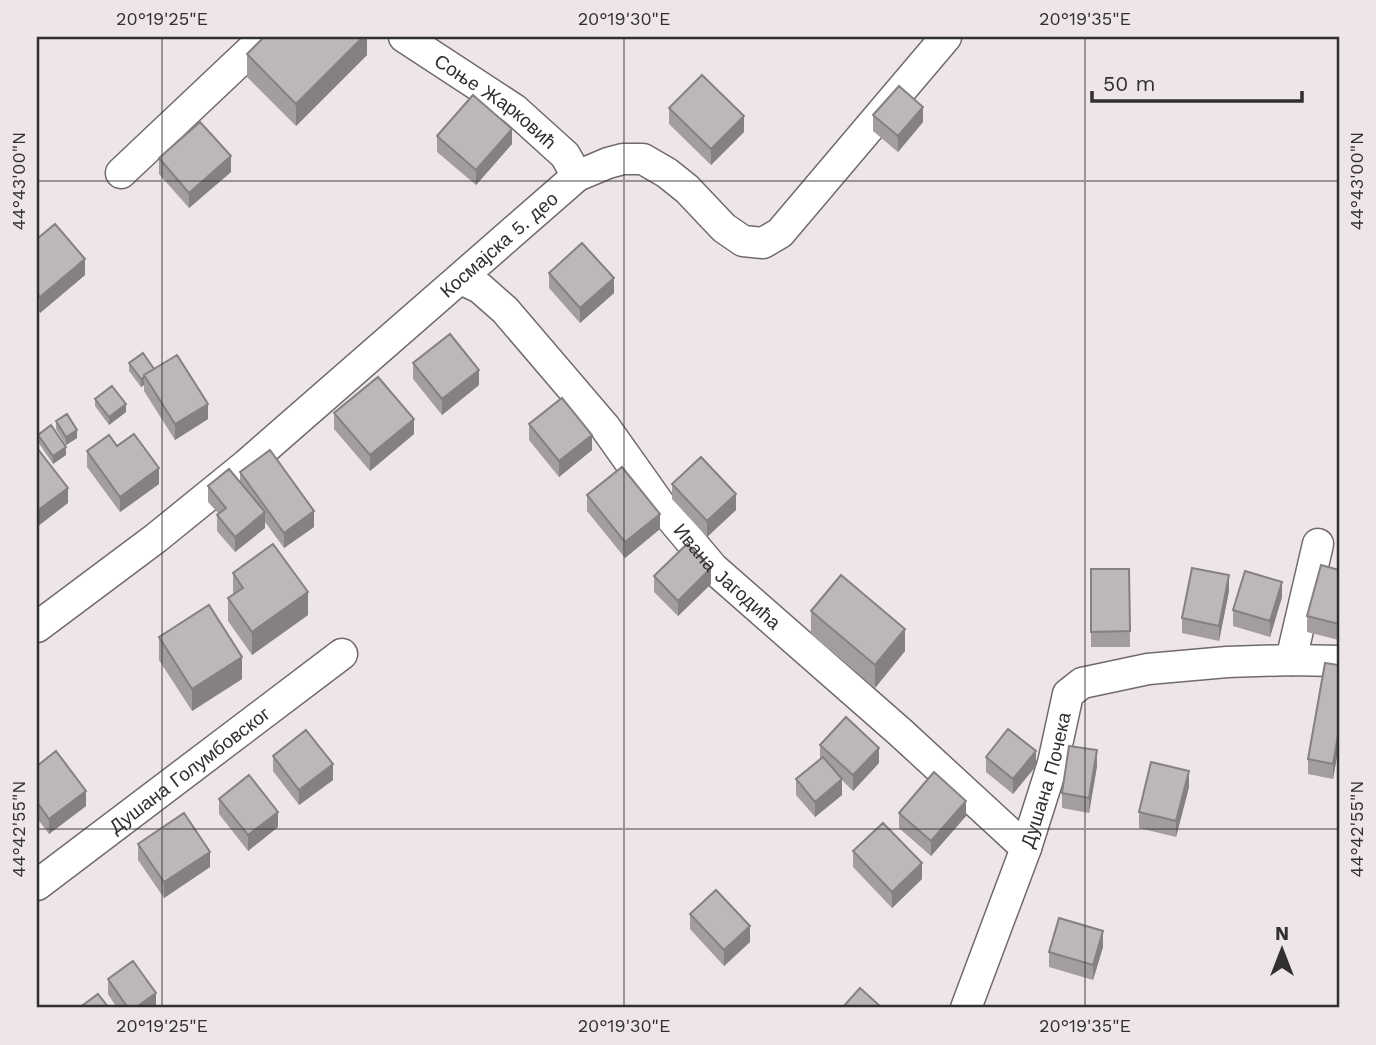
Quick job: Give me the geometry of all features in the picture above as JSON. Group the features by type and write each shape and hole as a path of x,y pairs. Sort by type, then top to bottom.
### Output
{"street":[{"path":"121,173 265,37"},
{"name":"Соње Жарковић","path":"404,37 514,109 565,155 577,176"},
{"name":"Космајска 5. део","path":"37,627 156,538 246,465 577,176 623,159 642,159 667,173 687,189 724,228 743,241 762,243 780,233 946,37"},
{"name":"Ивана Јагодића","path":"461,279 480,289 505,310 605,427 661,506 713,568 891,724 1026,848"},
{"path":"1290,660 1318,544"},
{"name":"Душана Голумбовског","path":"37,885 342,654"},
{"name":"Душана Почека","path":"966,1008 1026,848 1053,763 1068,694 1082,682 1148,668 1227,662 1339,660"}],"building":[{"path":"264,37 363,37 296,104 247,54"},
{"path":"702,75 744,116 711,149 669,108"},
{"path":"899,86 923,107 898,136 873,115"},
{"path":"473,95 512,129 476,170 437,136"},
{"path":"200,122 231,156 189,193 159,158"},
{"path":"55,224 85,259 40,297 37,294 37,239"},
{"path":"582,243 614,278 580,308 549,273"},
{"path":"450,334 479,370 442,399 413,363"},
{"path":"143,353 154,369 141,379 129,363"},
{"path":"177,355 208,404 175,424 144,375"},
{"path":"378,377 414,419 370,455 334,413"},
{"path":"112,386 126,404 109,417 95,399"},
{"path":"562,398 592,435 559,461 529,424"},
{"path":"67,414 77,430 66,437 56,421"},
{"path":"51,425 66,447 53,456 38,435"},
{"path":"134,434 159,468 120,497 87,451 109,435 117,446"},
{"path":"37,448 68,488 37,511"},
{"path":"270,450 314,511 284,533 240,472"},
{"path":"701,457 736,494 707,521 672,484"},
{"path":"622,467 660,514 625,542 587,495"},
{"path":"229,469 265,512 235,537 217,515 226,508 208,486"},
{"path":"273,544 308,592 252,632 228,598 243,588 233,573"},
{"path":"687,544 711,568 678,601 654,576"},
{"path":"1321,565 1339,570 1339,624 1307,616"},
{"path":"1192,568 1229,575 1219,626 1182,618"},
{"path":"1091,569 1129,569 1130,631 1091,632"},
{"path":"1245,571 1282,582 1270,621 1233,610"},
{"path":"841,575 905,629 875,665 811,611"},
{"path":"209,605 242,657 192,689 159,637"},
{"path":"1325,663 1339,665 1339,730 1333,764 1308,759"},
{"path":"846,717 879,748 853,775 820,745"},
{"path":"1008,729 1036,751 1013,779 986,757"},
{"path":"306,730 333,764 299,790 273,756"},
{"path":"1069,746 1097,750 1089,798 1062,793"},
{"path":"56,751 86,791 49,819 37,802 37,766"},
{"path":"823,757 842,779 815,802 796,779"},
{"path":"1151,762 1189,771 1176,821 1139,812"},
{"path":"934,772 966,801 931,841 899,813"},
{"path":"249,775 278,812 248,835 219,799"},
{"path":"184,813 210,852 164,882 138,844"},
{"path":"883,823 922,863 892,892 853,851"},
{"path":"716,890 750,926 724,950 690,914"},
{"path":"1059,918 1103,931 1093,965 1049,952"},
{"path":"133,961 156,993 135,1008 128,1008 108,979"},
{"path":"860,988 882,1008 842,1008"},
{"path":"98,994 109,1008 79,1008"}]}
